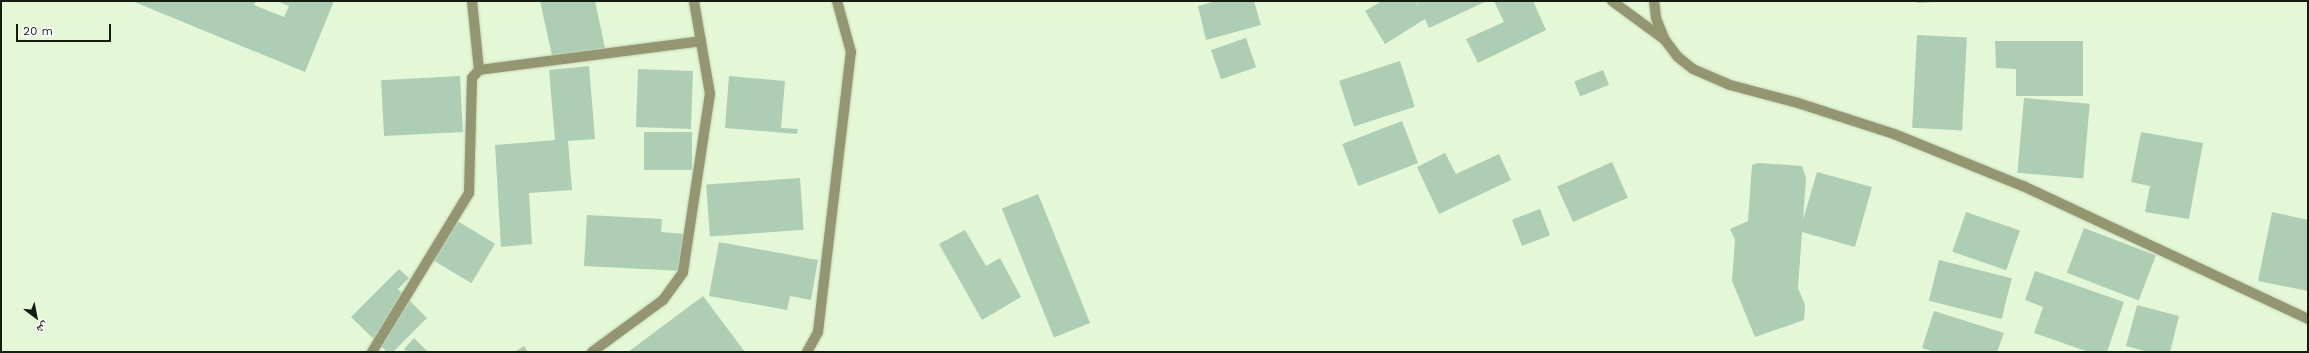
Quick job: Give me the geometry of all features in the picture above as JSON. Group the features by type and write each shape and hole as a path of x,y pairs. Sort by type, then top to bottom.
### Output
{"street":[{"path":"472,1 479,70"},
{"path":"592,352 663,300 683,272 710,94 694,1"},
{"path":"807,352 818,332 851,52 837,1"},
{"path":"1612,1 1665,40"},
{"path":"1654,1 1656,18 1665,40 1678,57 1693,69 1730,85 1798,103 1894,134 2023,186 2308,319"},
{"path":"372,352 469,193 472,78 479,70 701,41"}],"building":[{"path":"132,1 256,1 254,5 284,17 289,6 277,1 334,1 305,72"},
{"path":"540,1 595,1 605,48 553,60"},
{"path":"1216,1 1254,1 1261,25 1206,40 1198,6"},
{"path":"1382,1 1415,1 1419,7 1416,1 1487,1 1429,28 1425,19 1385,44 1365,11"},
{"path":"1494,1 1533,1 1546,30 1478,63 1466,39 1504,22"},
{"path":"1917,1 1937,1 1937,2 1917,3"},
{"path":"1917,35 1967,38 1962,130 1912,128"},
{"path":"1246,38 1256,67 1221,79 1211,50"},
{"path":"1995,41 2083,41 2083,96 2016,96 2016,69 1996,68"},
{"path":"1400,61 1415,107 1354,126 1339,81"},
{"path":"589,66 595,139 568,141 572,190 529,193 532,244 501,247 495,145 555,140 549,70"},
{"path":"638,69 693,71 691,129 636,127"},
{"path":"1603,70 1609,85 1580,96 1574,82"},
{"path":"460,76 463,132 384,136 381,80"},
{"path":"729,76 785,81 781,128 798,129 797,134 725,128"},
{"path":"2024,98 2090,104 2083,178 2017,173"},
{"path":"1402,121 1418,163 1358,186 1342,144"},
{"path":"644,132 692,132 692,170 644,170"},
{"path":"2141,132 2203,143 2189,219 2145,212 2150,186 2131,182"},
{"path":"1445,153 1456,174 1499,154 1511,180 1439,214 1417,167"},
{"path":"1612,162 1628,198 1573,222 1557,186"},
{"path":"1758,163 1802,166 1806,178 1803,220 1817,172 1872,187 1855,247 1802,232 1798,288 1805,305 1804,320 1755,337 1732,281 1735,240 1730,229 1748,221 1752,165"},
{"path":"800,178 804,230 710,236 706,185"},
{"path":"1038,194 1090,323 1054,337 1002,209"},
{"path":"1540,209 1550,235 1522,246 1512,220"},
{"path":"1966,212 2020,231 2006,270 1952,252"},
{"path":"2272,212 2308,220 2308,291 2258,281"},
{"path":"587,215 662,219 661,232 685,234 683,271 584,266"},
{"path":"454,219 495,244 471,283 430,258"},
{"path":"2084,228 2156,256 2139,300 2067,273"},
{"path":"965,230 986,266 1000,258 1021,297 982,320 939,244"},
{"path":"719,242 818,260 811,300 790,296 787,310 709,296"},
{"path":"1939,260 2012,278 2002,319 1929,301"},
{"path":"399,269 409,278 398,289 427,318 393,352 387,352 351,317"},
{"path":"2035,271 2124,302 2107,352 2089,352 2034,333 2043,307 2025,300"},
{"path":"703,296 745,352 628,352"},
{"path":"2137,305 2179,316 2170,352 2149,352 2126,346"},
{"path":"1934,311 2004,333 1997,352 1935,352 1922,348"},
{"path":"414,338 428,352 407,352 404,349"},
{"path":"524,346 528,352 515,352"}]}
